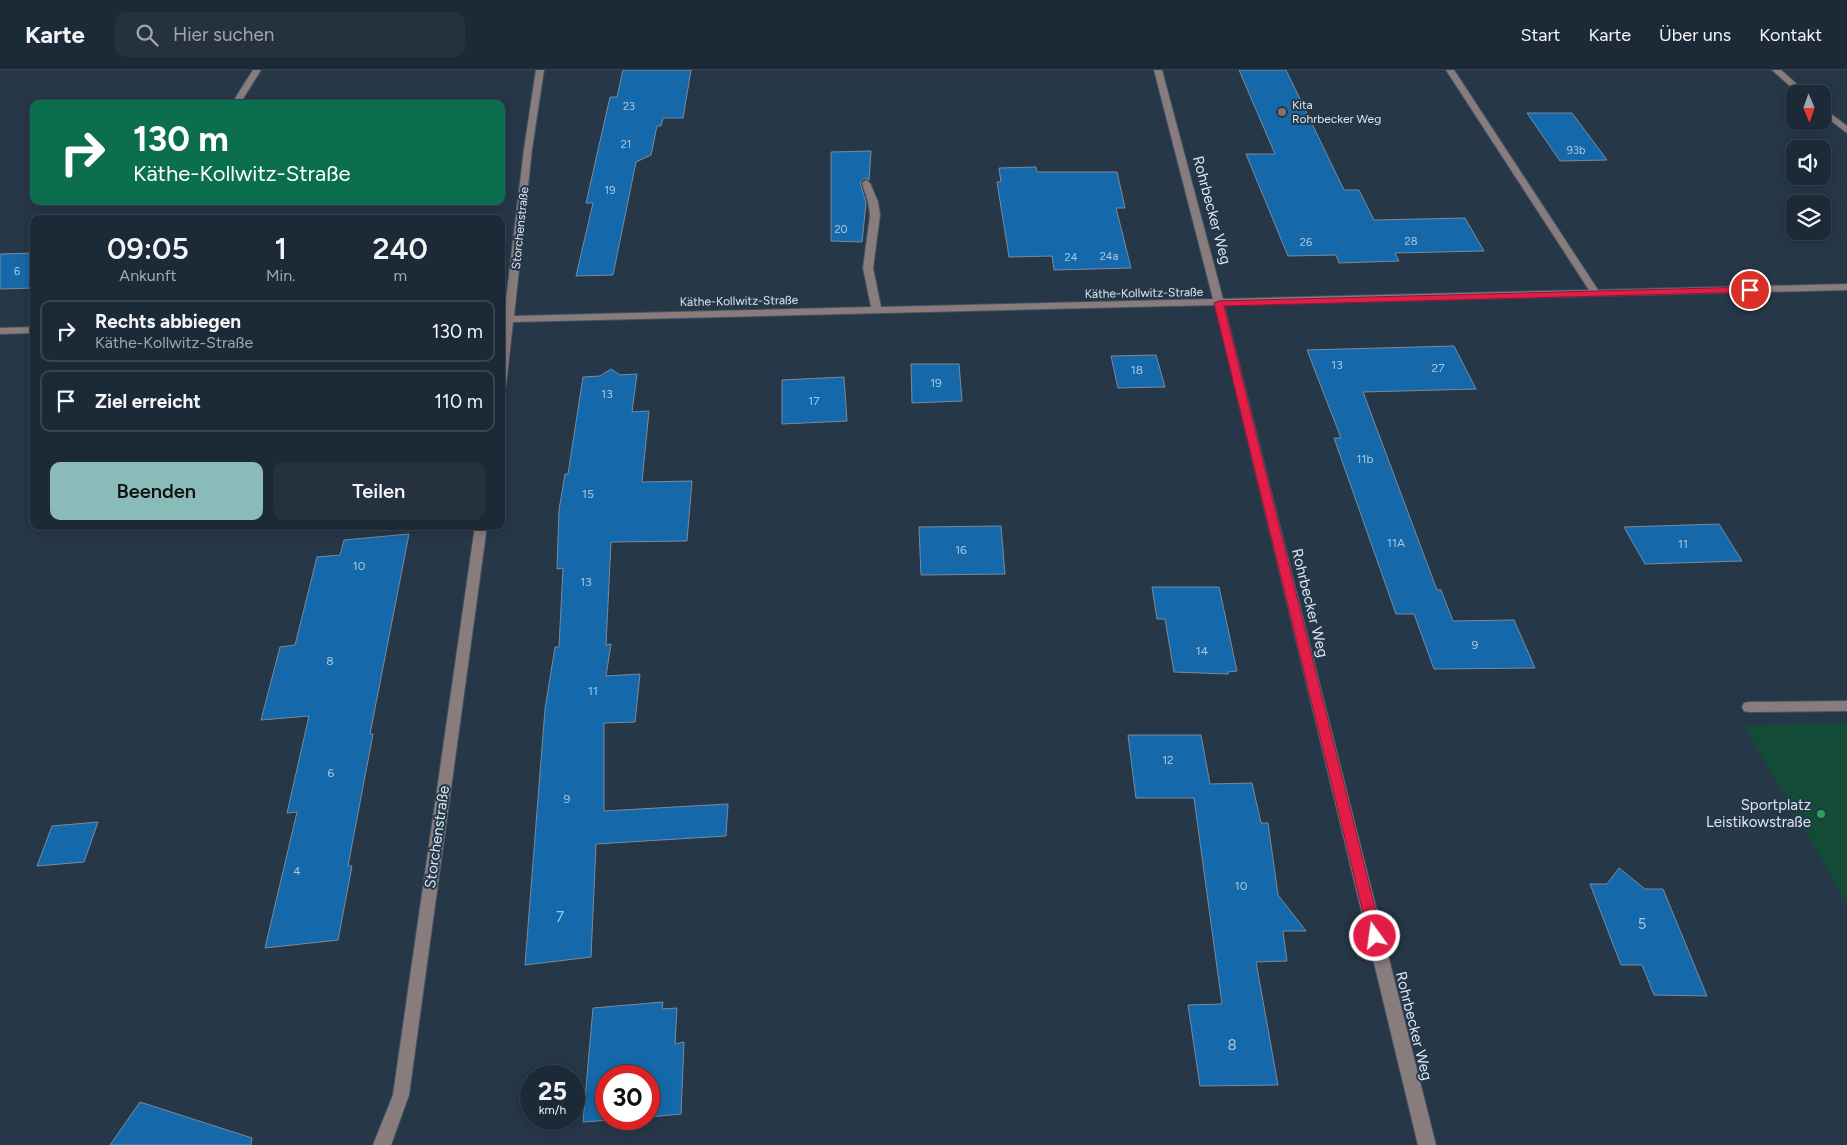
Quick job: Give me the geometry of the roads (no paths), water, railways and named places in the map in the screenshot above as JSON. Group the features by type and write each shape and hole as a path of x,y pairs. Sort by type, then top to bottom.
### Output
{"street":[{"path":"238,100 257,70"},
{"name":"Storchenstraße","path":"505,332 540,70"},
{"name":"Rohrbecker Weg","path":"1158,70 1219,303 1427,1145"},
{"path":"1450,70 1596,294"},
{"path":"1776,70 1794,85"},
{"path":"1831,117 1847,130"},
{"path":"866,183 873,202 875,215 868,268 877,311"},
{"name":"Käthe-Kollwitz-Straße","path":"506,319 1847,287"},
{"path":"0,331 30,330"},
{"name":"Storchenstraße","path":"382,1145 401,1095 481,530"},
{"path":"1749,707 1847,706"}],"place":[{"name":"Kita Rohrbecker Weg","path":"1282,112"},
{"name":"Sportplatz Leistikowstraße","path":"1821,814"}]}
